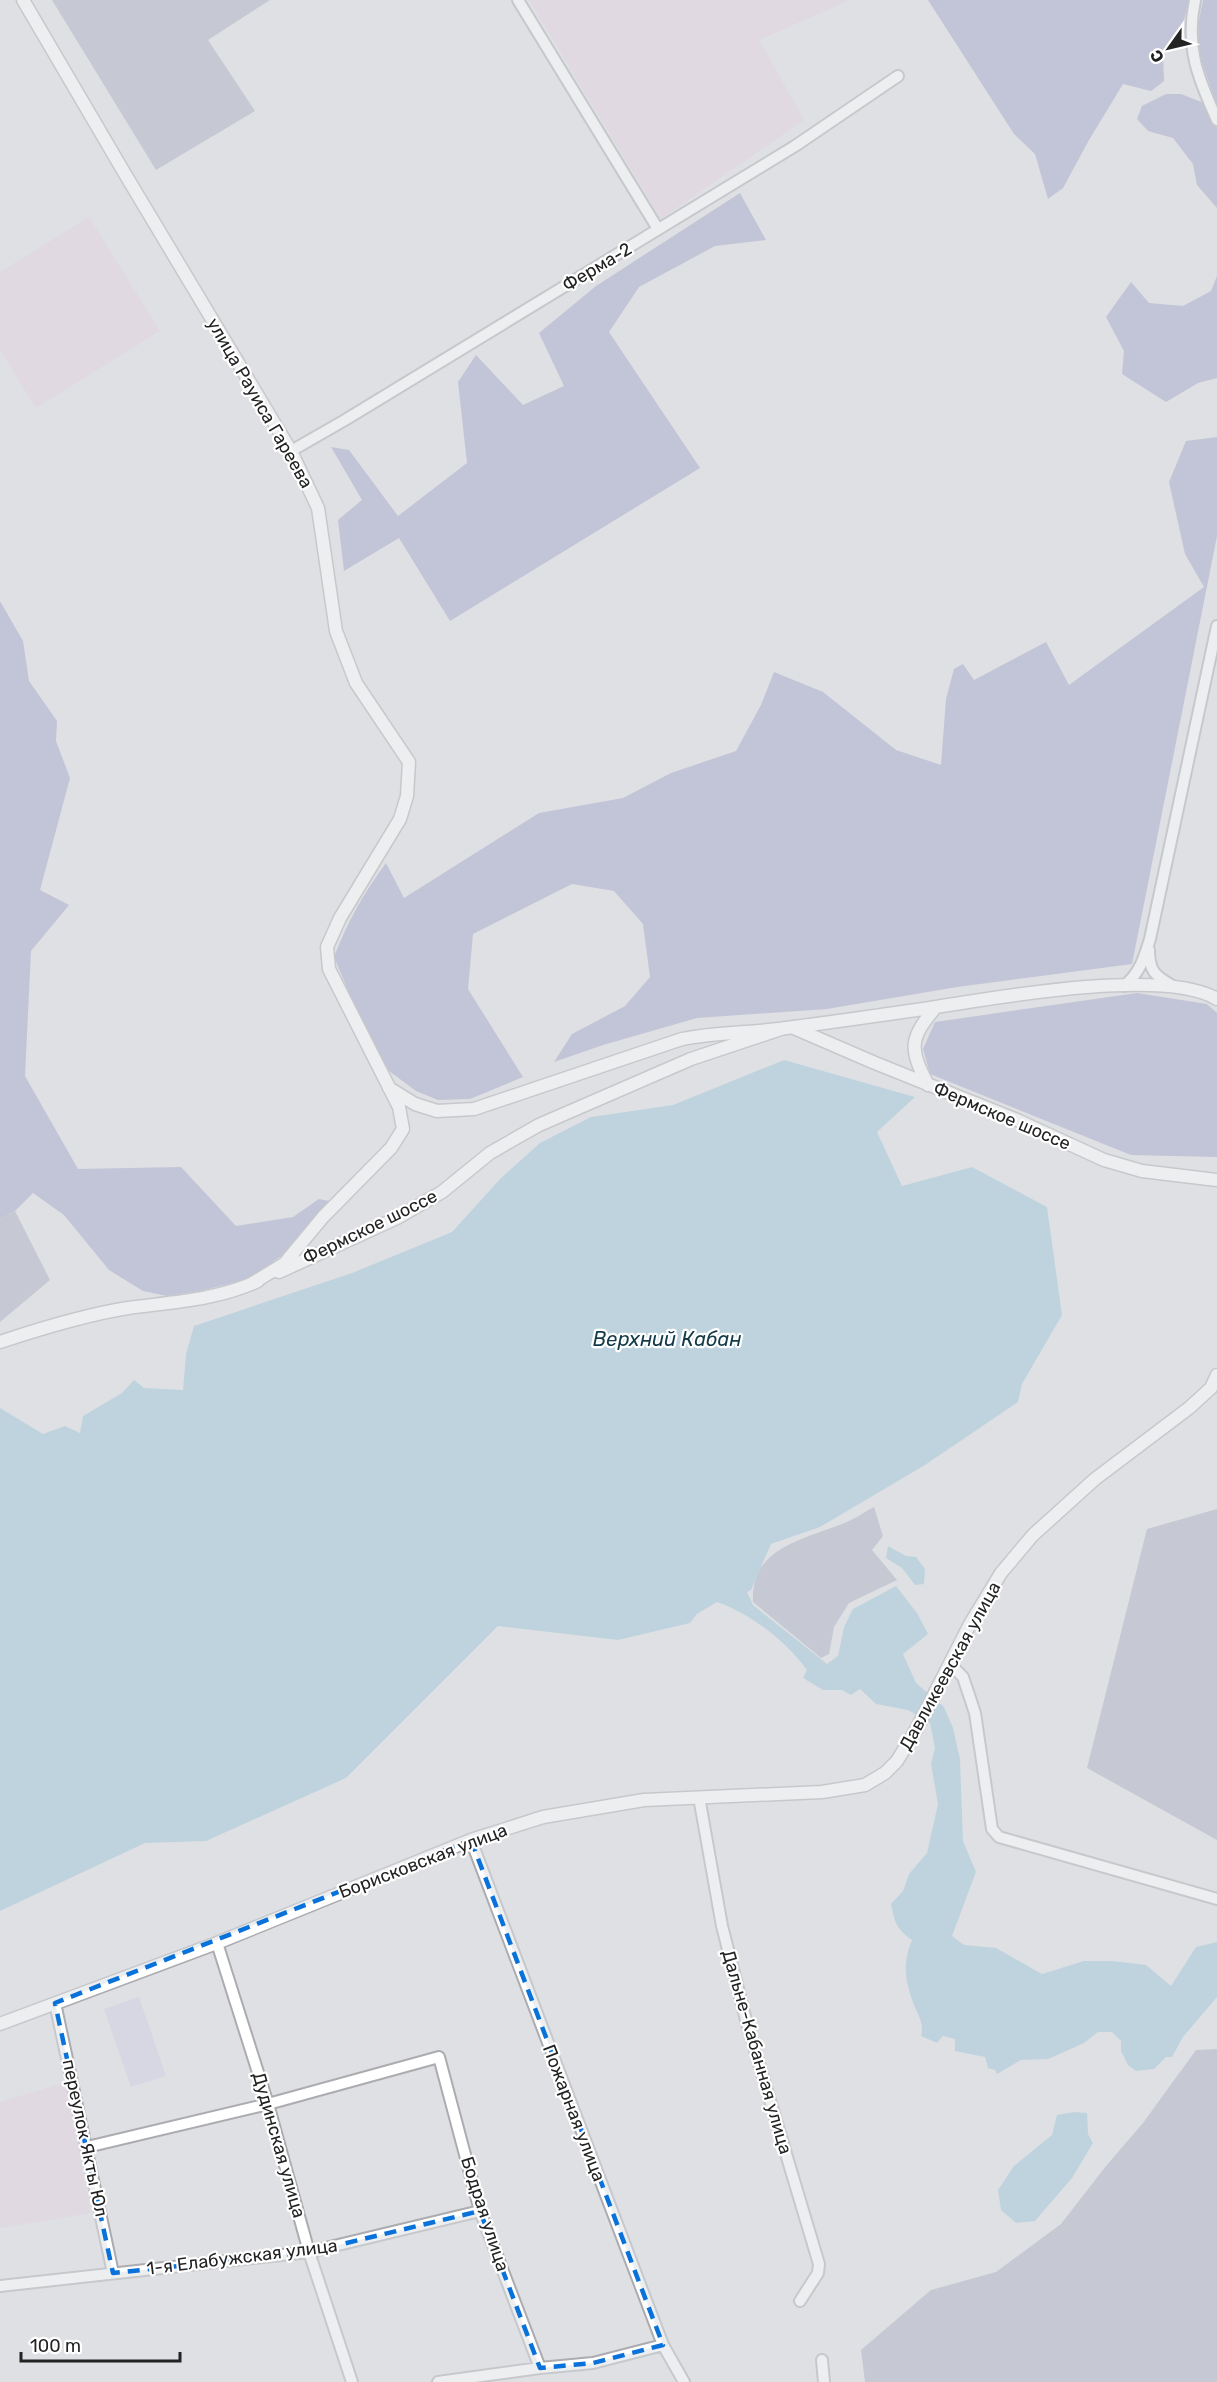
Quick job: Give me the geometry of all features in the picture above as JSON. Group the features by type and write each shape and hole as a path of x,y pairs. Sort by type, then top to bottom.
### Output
{"street":[{"name":"улица Рауиса Гареева","path":"23,0 291,451 318,508 336,631 356,683 409,762 410,780 400,819 340,918 327,947 329,969 399,1107 403,1129 391,1148 323,1217 284,1264 252,1284"},
{"path":"518,0 658,229"},
{"path":"1195,0 1192,15 1192,57 1217,120"},
{"name":"Ферма-2","path":"291,451 795,146 898,76"},
{"path":"1124,986 1137,974 1150,939 1217,626"},
{"path":"1150,939 1150,965 1157,976 1173,987"},
{"name":"Фермское шоссе","path":"388,1087 415,1104 437,1111 474,1109 682,1039 709,1034 788,1028 1045,991 1124,986 1173,987 1193,990 1217,999"},
{"path":"928,1085 917,1063 915,1046 920,1026 936,1007"},
{"name":"Фермское шоссе","path":"0,1342 66,1320 129,1308 202,1299 252,1284 397,1218 442,1191 490,1154 540,1125 691,1059 788,1028 1017,1120 1104,1160 1152,1173 1217,1180"},
{"name":"Давликеевская улица","path":"865,1785 885,1773 897,1761 951,1665 970,1624 1001,1573 1034,1535 1095,1479 1189,1408 1211,1388 1217,1375"},
{"path":"951,1665 963,1677 975,1713 992,1829 999,1837 1217,1899"},
{"name":"Борисковская улица","path":"0,2024 217,1943 471,1840 543,1817 644,1800 822,1792 865,1785"},
{"name":"Дальне-Кабанная улица","path":"699,1797 722,1926 746,2020 819,2264 818,2273 800,2301"},
{"name":"Пожарная улица","path":"471,1840 663,2345 684,2382"},
{"name":"Дудинская улица","path":"217,1943 268,2104 309,2252 352,2382"},
{"name":"переулок Якты Юл","path":"56,2002 113,2273"},
{"name":"Бодрая улица","path":"268,2104 439,2057 480,2211 540,2368"},
{"path":"87,2147 268,2104"},
{"name":"1-я Елабужская улица","path":"0,2286 309,2252 480,2211"},
{"path":"438,2382 593,2363 663,2345"},
{"path":"822,2360 824,2382"}],"highlighted area":[{"path":"471,1840 663,2345 593,2363 540,2368 480,2211 309,2252 113,2273 55,2003"}],"shaded area":[{"path":"52,0 270,0 208,40 255,111 156,170"},
{"path":"529,0 850,0 759,40 804,120 661,219"},
{"path":"928,0 1189,0 1179,40 1163,55 1164,81 1151,91 1123,84 1063,188 1048,199 1035,154 1014,134"},
{"path":"1203,0 1217,0 1217,106 1199,53 1198,25"},
{"path":"1166,94 1181,94 1204,103 1217,128 1217,208 1197,185 1193,164 1173,138 1148,131 1137,119 1142,106"},
{"path":"740,193 766,240 715,246 639,287 609,332 700,468 450,621 399,538 344,571 338,520 362,500 331,447 349,450 398,516 467,463 458,382 476,355 523,405 564,386 539,333 596,286"},
{"path":"89,217 160,331 36,408 0,350 0,272"},
{"path":"1217,276 1217,378 1198,383 1166,402 1122,374 1124,351 1106,317 1131,282 1149,303 1183,306 1211,291"},
{"path":"1217,437 1217,536 1132,964 957,987 827,1009 697,1018 603,1045 554,1062 572,1034 625,1006 650,977 643,924 614,891 572,884 473,934 468,989 523,1077 470,1099 438,1100 416,1091 389,1071 363,1026 334,957 357,908 386,863 404,898 539,813 623,798 671,773 736,751 761,705 774,672 823,692 896,750 941,765 946,699 954,669 963,664 974,680 1046,642 1069,685 1204,587 1185,554 1169,482 1186,441"},
{"path":"0,601 23,641 29,681 57,721 56,741 70,778 40,890 69,905 31,951 25,1076 78,1169 181,1167 236,1226 293,1217 319,1199 334,1202 281,1256 249,1279 200,1291 167,1296 143,1291 109,1270 64,1215 33,1193 15,1211 0,1219"},
{"path":"1137,993 1207,1004 1217,1013 1217,1157 1131,1155 930,1074 923,1049 935,1022"},
{"path":"15,1211 50,1280 0,1322 0,1219"},
{"path":"874,1507 883,1536 872,1550 897,1580 849,1603 834,1627 829,1654 821,1658 753,1602 755,1583 761,1567 785,1546 849,1521"},
{"path":"1217,1509 1217,1840 1087,1768 1147,1529"},
{"path":"139,1997 166,2076 131,2087 104,2009"},
{"path":"1217,2049 1217,2382 865,2382 861,2350 931,2290 996,2272 1061,2224 1143,2123 1196,2050"},
{"path":"66,2082 91,2213 0,2228 0,2102"}],"water":[{"name":"Верхний Кабан","path":"784,1060 915,1097 877,1132 902,1186 972,1167 1047,1207 1062,1315 1022,1384 1018,1402 925,1465 820,1527 771,1544 751,1590 747,1592 753,1605 827,1664 838,1656 844,1627 853,1609 896,1586 917,1613 928,1634 903,1654 916,1683 944,1707 953,1728 960,1759 963,1841 976,1872 952,1936 964,1945 996,1948 1042,1974 1084,1961 1113,1961 1146,1965 1171,1986 1196,1947 1217,1942 1217,1997 1183,2037 1172,2057 1166,2057 1154,2069 1136,2071 1128,2065 1121,2051 1121,2041 1112,2032 1098,2032 1084,2043 1048,2059 1021,2060 997,2074 995,2070 988,2068 985,2057 955,2051 955,2039 943,2036 937,2043 921,2036 921,2024 906,1973 907,1957 912,1940 897,1925 891,1904 903,1891 909,1874 927,1853 938,1804 931,1764 935,1748 930,1723 908,1710 876,1704 860,1689 851,1695 842,1690 823,1690 803,1678 807,1670 778,1639 755,1621 717,1602 697,1614 690,1623 618,1640 498,1626 346,1778 206,1841 145,1843 0,1911 0,1408 43,1434 65,1426 80,1433 83,1416 122,1393 134,1380 144,1388 183,1390 186,1354 194,1326 352,1273 452,1232 501,1178 540,1143 591,1117 673,1105"},
{"path":"888,1546 906,1556 916,1557 925,1569 924,1584 915,1585 902,1568 886,1558"},
{"path":"1074,2112 1087,2113 1088,2134 1093,2143 1072,2178 1035,2221 1016,2223 1001,2210 998,2190 1014,2166 1052,2135 1057,2115"}]}
